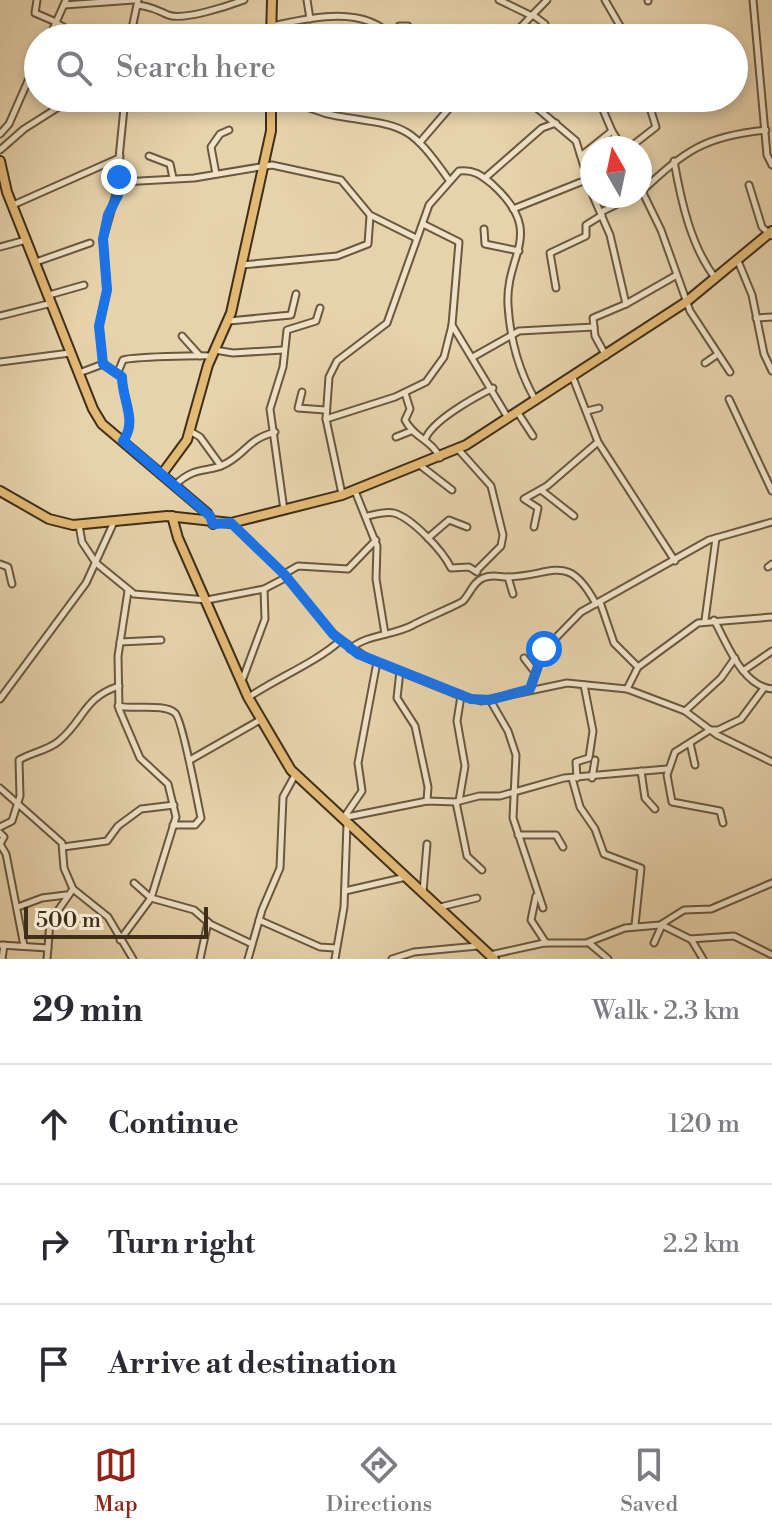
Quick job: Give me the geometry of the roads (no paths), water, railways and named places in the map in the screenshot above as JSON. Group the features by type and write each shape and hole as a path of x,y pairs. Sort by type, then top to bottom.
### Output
{"main road":[{"path":"272,0 272,24"},
{"path":"162,474 182,449 190,431 214,353 229,321 271,131 271,112"},
{"path":"0,161 12,205 98,417 209,520"},
{"path":"0,491 49,519 79,525 172,516 231,523 355,491 440,458 518,413 686,302 770,235"},
{"path":"172,516 248,697 295,775 492,957"}],"street":[{"path":"37,0 35,13 56,23 65,2 136,2 171,15 208,11 244,0"},
{"path":"307,0 310,19"},
{"path":"499,0 545,24"},
{"path":"524,24 547,0"},
{"path":"605,0 619,24"},
{"path":"753,0 767,155 772,165"},
{"path":"132,24 136,2"},
{"path":"283,24 340,16 363,19 371,24"},
{"path":"0,134 9,124 24,90"},
{"path":"0,150 24,129 51,112"},
{"path":"103,364 99,326 107,290 103,239 120,180 124,112"},
{"path":"325,112 334,116 381,122 421,141 449,180"},
{"path":"421,141 446,112"},
{"path":"541,112 576,141 580,152"},
{"path":"604,112 615,136"},
{"path":"644,136 656,127 651,112"},
{"path":"485,178 554,123"},
{"path":"216,174 211,147 220,134 229,130"},
{"path":"652,182 674,161 731,133 766,130"},
{"path":"606,136 612,131"},
{"path":"149,156 170,164 173,178"},
{"path":"12,205 120,159"},
{"path":"674,161 681,203 716,280"},
{"path":"120,180 216,174 262,165 341,180 370,215 416,238"},
{"path":"342,495 326,419 326,387 337,361 388,320 429,205 449,180 467,170 485,178 513,209 520,226 519,251 508,298 520,366 536,401"},
{"path":"513,209 580,182"},
{"path":"749,185 770,235"},
{"path":"598,208 610,235 626,304"},
{"path":"556,288 550,253 586,236 586,225 612,208"},
{"path":"649,208 661,230 686,302 730,372"},
{"path":"241,265 345,254 368,244 370,215"},
{"path":"326,419 405,393 426,382 442,361 452,325 459,242 423,224"},
{"path":"484,229 485,244 519,251"},
{"path":"0,247 26,240"},
{"path":"36,262 90,243"},
{"path":"737,260 772,371"},
{"path":"606,356 594,327 595,316 626,304 675,276"},
{"path":"0,316 84,285"},
{"path":"229,321 291,315 296,294"},
{"path":"284,511 270,409 283,367 287,330 316,321 320,308"},
{"path":"756,318 772,317"},
{"path":"452,325 493,388 508,418"},
{"path":"473,357 512,333 594,327"},
{"path":"182,336 200,356"},
{"path":"763,350 772,348"},
{"path":"118,372 123,360 134,357 174,359 214,353 283,350"},
{"path":"0,362 70,353"},
{"path":"705,363 718,354"},
{"path":"78,373 103,364 122,377 123,400 131,419 130,431 123,441"},
{"path":"573,378 598,442 675,561"},
{"path":"425,440 429,430 493,388"},
{"path":"302,392 298,408 325,410"},
{"path":"405,393 410,409 405,420 411,431 425,440 440,458"},
{"path":"729,399 751,439 772,491"},
{"path":"587,411 599,408"},
{"path":"518,413 533,436"},
{"path":"190,431 200,437 221,466"},
{"path":"396,437 411,431"},
{"path":"175,486 197,469 221,466 250,441 275,432"},
{"path":"534,527 538,508 524,499 541,490 598,442"},
{"path":"458,449 491,486 503,535 501,546 476,571"},
{"path":"421,466 452,490"},
{"path":"541,490 574,516"},
{"path":"355,491 376,540 376,579 385,634"},
{"path":"368,516 392,512 428,538 444,554 451,568 464,566 476,571 480,579"},
{"path":"428,538 449,520 467,527"},
{"path":"0,699 49,636 96,563 115,521"},
{"path":"530,689 544,649 581,612 716,538 772,522"},
{"path":"231,523 286,576 340,641 377,661 461,696 490,700 567,683 627,689 685,711 710,730 772,762"},
{"path":"79,525 82,542 96,563 128,591 207,600 264,589 298,566 346,570 376,540"},
{"path":"705,620 716,538"},
{"path":"0,564 10,569 12,584"},
{"path":"350,649 359,641 385,634 462,602 480,579 495,575 508,577 555,567 581,580 598,603 614,643 638,667"},
{"path":"508,577 513,594"},
{"path":"241,682 265,619 264,589"},
{"path":"120,940 151,898 173,825 174,805 166,780 140,758 118,706 120,642 128,591"},
{"path":"627,689 638,667 674,637 705,620 772,618"},
{"path":"714,620 743,671 764,688 772,689"},
{"path":"120,642 161,640"},
{"path":"248,697 280,677 311,663 340,641"},
{"path":"743,671 772,651"},
{"path":"524,658 535,672"},
{"path":"685,711 721,678 735,658"},
{"path":"335,959 345,891 344,820 362,791 358,763 377,661"},
{"path":"400,671 397,698 415,726 428,787 427,801"},
{"path":"584,685 593,739 589,758 576,762 575,778 580,807 595,829 604,854 641,868 635,925"},
{"path":"24,946 6,854 0,844 4,837 0,830 12,821 18,802 19,760 52,746 75,725 86,705 119,686"},
{"path":"723,823 720,811 672,802 670,770 675,752 710,730 718,730 741,719 764,688"},
{"path":"461,696 457,721 465,766 457,802 467,856 482,870"},
{"path":"490,700 508,731 516,755 512,809 536,895 543,908"},
{"path":"118,706 146,706 175,713 190,760 200,821 195,825 173,825"},
{"path":"190,760 260,720"},
{"path":"690,743 695,765"},
{"path":"592,778 595,760"},
{"path":"344,820 427,801 457,802 575,778 670,770"},
{"path":"641,771 645,798 655,809"},
{"path":"248,959 259,920 280,868 283,797 295,775"},
{"path":"0,788 63,847 70,892 108,917 133,959"},
{"path":"63,847 107,841 118,826 141,809 174,805"},
{"path":"518,835 556,835 563,847"},
{"path":"423,892 427,844"},
{"path":"345,891 406,877"},
{"path":"134,883 151,898 197,911 208,922 252,944"},
{"path":"654,943 662,925 684,910 711,909 772,883"},
{"path":"18,907 70,892"},
{"path":"47,959 50,922 70,892"},
{"path":"536,895 531,920 546,943"},
{"path":"440,907 477,898"},
{"path":"259,920 320,947 335,948"},
{"path":"200,959 208,922"},
{"path":"492,957 546,943 589,943 635,925 662,925 690,939 734,936 772,955"},
{"path":"690,939 700,958"},
{"path":"589,943 608,959"},
{"path":"2,959 2,945 48,948"},
{"path":"392,959 414,952 478,946"},
{"path":"122,959 127,952"}]}
